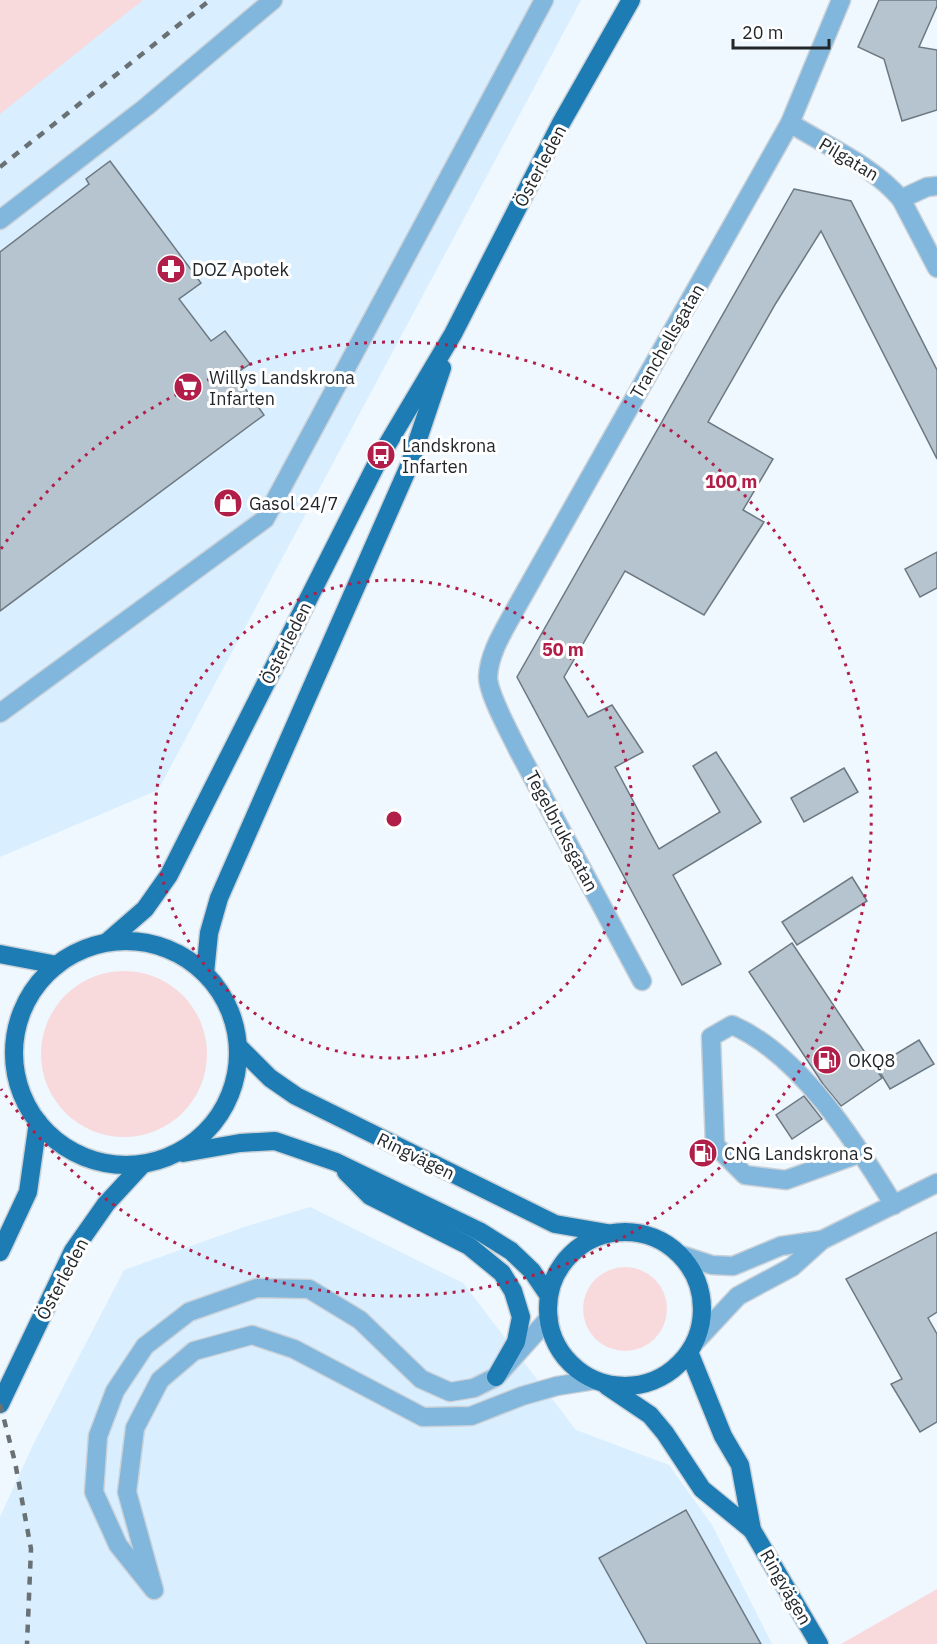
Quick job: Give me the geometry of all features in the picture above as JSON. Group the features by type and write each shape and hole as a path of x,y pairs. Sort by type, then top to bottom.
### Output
{"main road":[{"name":"Österleden","path":"107,942 145,909 169,875 381,455 453,334 560,125 631,0"},
{"name":"Österleden","path":"205,973 209,933 219,897 409,466 453,334"},
{"path":"176,1154 205,1134 224,1108 236,1078 239,1047 236,1030 225,999 205,973 176,952 159,945 142,942 107,942 80,951 57,965 36,986 22,1011 15,1040 15,1068 19,1088 38,1122 54,1139 73,1152 95,1161 118,1165 142,1165 176,1154 240,1143 275,1141 336,1162 479,1231 511,1251 532,1271 549,1296"},
{"path":"0,954 57,965"},
{"name":"Ringvägen","path":"239,1047 270,1078 296,1096 555,1224 610,1233"},
{"path":"0,1054 15,1068"},
{"path":"0,1252 28,1192 38,1122"},
{"path":"336,1162 370,1196 470,1246 502,1273 513,1291 521,1317 516,1342 496,1377"},
{"name":"Österleden","path":"0,1404 73,1251 105,1204 142,1165"},
{"path":"610,1233 648,1235 660,1240 681,1255 696,1276 702,1301 700,1328 692,1346 673,1370 652,1382 627,1386 599,1382 573,1365 560,1351 549,1318 549,1296 552,1283 565,1260 585,1243 610,1233"},
{"name":"Ringvägen","path":"692,1346 723,1436 740,1465 752,1530 819,1644"},
{"name":"Ringvägen","path":"599,1382 650,1415 665,1433 702,1489 752,1530"}],"street":[{"path":"0,220 146,107 273,0"},
{"path":"0,713 265,519 544,0"},
{"name":"Tranchellsgatan","path":"488,678 494,650 516,608 790,123 841,0"},
{"name":"Pilgatan","path":"790,123 870,170 888,184 901,199 937,268"},
{"path":"901,199 927,187 937,186"},
{"name":"Tegelbruksgatan","path":"488,678 500,713 518,750 642,981"},
{"path":"861,1153 786,1180 745,1175 716,1145 711,1037 732,1025 755,1035 787,1059 861,1153 894,1205"},
{"path":"692,1346 738,1296 792,1267 822,1240 937,1183"},
{"path":"681,1255 712,1265 733,1266 781,1246 822,1240"},
{"path":"549,1318 496,1377 474,1388 450,1392 421,1379 360,1320 309,1290 257,1288 189,1312 145,1346 115,1391 98,1436 94,1492 118,1545 154,1590 127,1492 135,1428 160,1380 194,1351 252,1335 294,1349 423,1417 471,1416 540,1391 599,1382"}],"shaded area":[{"path":"0,0 581,0 158,790 0,857"},
{"path":"0,0 143,0 0,114"},
{"path":"124,971 156,977 183,995 201,1022 207,1054 201,1086 183,1113 156,1131 124,1137 92,1131 65,1113 47,1086 41,1054 47,1022 65,995 92,977"},
{"path":"310,1207 463,1283 576,1430 669,1465 712,1525 772,1644 0,1644 0,1517 33,1445 124,1270 244,1227"},
{"path":"625,1267 641,1270 655,1279 664,1293 667,1309 664,1325 655,1339 641,1348 625,1351 609,1348 595,1339 586,1325 583,1309 586,1293 595,1279 609,1270"},
{"path":"937,1589 937,1644 841,1644"}],"building":[{"path":"879,0 937,0 937,6 919,47 937,50 937,110 902,121 884,59 858,47"},
{"path":"110,161 201,283 179,299 211,341 225,331 250,364 235,374 264,415 0,611 0,252 89,184 86,179"},
{"path":"794,189 851,201 937,370 937,459 821,231 776,303 708,422 773,459 743,510 764,522 704,615 625,571 564,677 588,717 612,705 643,752 615,767 659,849 720,812 693,766 716,752 761,822 673,875 721,964 682,985 517,677"},
{"path":"937,552 937,588 920,597 905,569"},
{"path":"844,768 858,792 804,822 791,798"},
{"path":"852,877 867,901 797,945 782,922"},
{"path":"792,943 882,1078 841,1106 823,1084 749,972"},
{"path":"919,1040 934,1064 890,1089 876,1066"},
{"path":"804,1096 822,1119 792,1139 776,1115"},
{"path":"937,1232 937,1312 928,1318 937,1334 937,1422 920,1432 891,1384 902,1379 846,1279"},
{"path":"686,1510 761,1644 647,1644 599,1558"}],"railway":[{"path":"0,167 210,0"},
{"path":"0,1404 15,1462 31,1549 27,1644"}],"place":[{"name":"DOZ Apotek","path":"171,269"},
{"name":"Willys Landskrona Infarten","path":"188,387"},
{"name":"Landskrona Infarten","path":"381,455"},
{"name":"Gasol 24/7","path":"228,503"},
{"name":"OKQ8","path":"827,1060"},
{"name":"CNG Landskrona S","path":"703,1153"}]}
